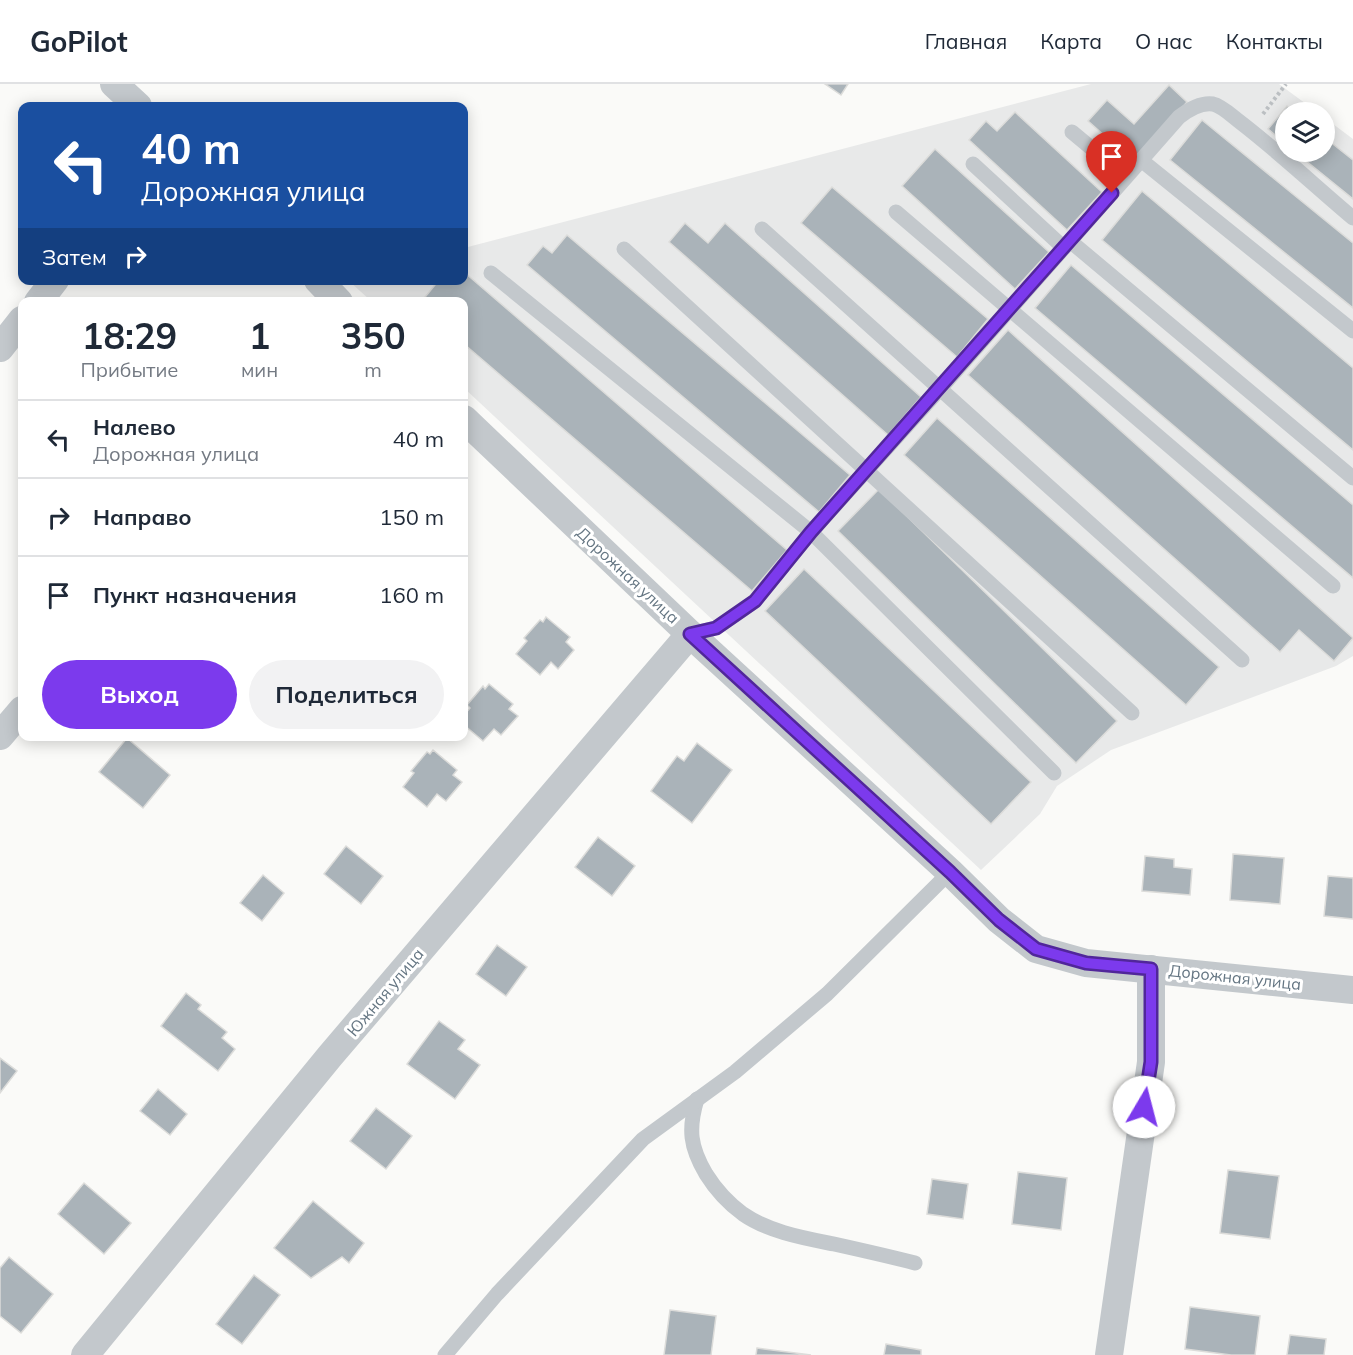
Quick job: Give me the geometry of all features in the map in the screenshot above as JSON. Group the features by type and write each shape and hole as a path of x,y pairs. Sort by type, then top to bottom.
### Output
{"street":[{"path":"114,84 134,102"},
{"path":"42,297 51,285"},
{"path":"323,285 334,297"},
{"path":"0,348 18,325"},
{"name":"Дорожная улица","path":"468,423 690,634 950,872 999,920 1036,949 1086,963 1353,990"},
{"name":"Южная улица","path":"85,1355 330,1056 690,634"},
{"path":"0,736 18,715"},
{"path":"1109,1355 1151,1062 1151,969"}],"lane":[{"path":"690,634 716,628 755,601 811,532 1179,117 1189,110 1201,105 1213,104 1251,130 1353,218"},
{"path":"1072,132 1126,177"},
{"path":"1141,160 1353,331"},
{"path":"973,164 1067,245 1353,478"},
{"path":"896,212 1334,586"},
{"path":"762,229 1242,660"},
{"path":"624,249 1132,713"},
{"path":"490,273 811,532 1054,773"},
{"path":"445,1355 496,1293 644,1139 735,1072 827,994 950,872"},
{"path":"697,1100 691,1121 694,1147 701,1166 725,1200 745,1215 796,1236 915,1263"}],"path":[{"path":"1251,130 1286,84"}],"shaded area":[{"path":"1091,84 1279,84 1303,102 1275,102 1275,162 1335,162 1335,126 1353,139 1353,656 1336,666 1111,750 1057,786 1040,814 981,870 468,392 468,297 367,297 353,285 468,285 468,247"}],"building":[{"path":"825,84 848,84 841,95"},
{"path":"1169,85 1187,102 1134,162 1088,121 1107,100 1134,124"},
{"path":"1015,112 1102,192 1067,230 969,140 986,121 997,131"},
{"path":"1202,120 1353,243 1353,308 1170,160"},
{"path":"1275,121 1275,135 1268,129"},
{"path":"1335,146 1353,160 1353,199 1307,162 1335,162"},
{"path":"935,149 1049,252 1015,289 902,186"},
{"path":"832,187 988,319 957,357 801,223"},
{"path":"1142,191 1353,368 1353,450 1102,240"},
{"path":"685,223 708,243 725,223 921,397 888,435 669,242"},
{"path":"567,235 850,475 819,512 527,265 543,246 552,253"},
{"path":"1071,265 1353,505 1353,578 1035,308"},
{"path":"468,275 787,550 752,591 468,347 468,297 425,297 435,285 468,285"},
{"path":"1008,330 1353,638 1334,661 1299,630 1280,652 968,375"},
{"path":"937,418 1219,667 1186,705 904,455"},
{"path":"879,489 1117,721 1076,763 838,531"},
{"path":"804,569 1031,782 991,824 765,611"},
{"path":"546,617 570,637 566,642 574,650 558,669 551,662 540,675 516,654 527,641 524,638 540,620 543,622"},
{"path":"489,684 513,704 509,709 518,716 501,735 494,729 483,741 468,728 470,708 468,704 483,686 485,689"},
{"path":"125,741 130,741 170,775 143,808 99,772"},
{"path":"697,743 732,770 692,823 651,791 677,756 684,761"},
{"path":"433,750 457,770 453,775 462,782 446,801 437,794 427,807 403,787 414,773 411,771 427,752 430,754"},
{"path":"598,837 635,866 612,896 575,867"},
{"path":"346,846 383,876 361,904 324,874"},
{"path":"1233,854 1284,858 1280,904 1230,900"},
{"path":"1145,856 1174,859 1174,867 1192,869 1190,895 1142,891"},
{"path":"263,875 284,893 262,921 240,903"},
{"path":"1328,876 1353,878 1353,919 1324,916"},
{"path":"497,945 527,967 506,996 476,974"},
{"path":"186,993 201,1005 198,1009 227,1032 222,1038 235,1049 218,1071 161,1026"},
{"path":"439,1021 465,1040 458,1049 480,1065 455,1099 407,1064"},
{"path":"0,1058 17,1071 0,1093"},
{"path":"158,1089 187,1114 170,1135 140,1111"},
{"path":"376,1108 412,1136 386,1169 350,1141"},
{"path":"1228,1170 1279,1176 1270,1239 1220,1233"},
{"path":"1018,1172 1067,1178 1061,1230 1012,1224"},
{"path":"932,1179 968,1184 963,1219 927,1214"},
{"path":"84,1183 131,1223 104,1254 58,1214"},
{"path":"313,1201 364,1243 349,1263 342,1257 311,1278 274,1248"},
{"path":"9,1257 53,1294 21,1333 0,1316 0,1268"},
{"path":"254,1275 280,1295 242,1344 216,1324"},
{"path":"1190,1307 1260,1316 1255,1355 1231,1355 1185,1349"},
{"path":"670,1310 716,1316 711,1355 664,1355"},
{"path":"1290,1335 1326,1339 1324,1355 1287,1355"},
{"path":"886,1344 921,1350 921,1355 884,1355"},
{"path":"757,1348 811,1355 756,1355"}],"route":[{"path":"1112,193 811,532 755,601 716,628 690,634 950,872 999,920 1036,949 1086,963 1151,969 1151,1062 1144,1107"}]}
